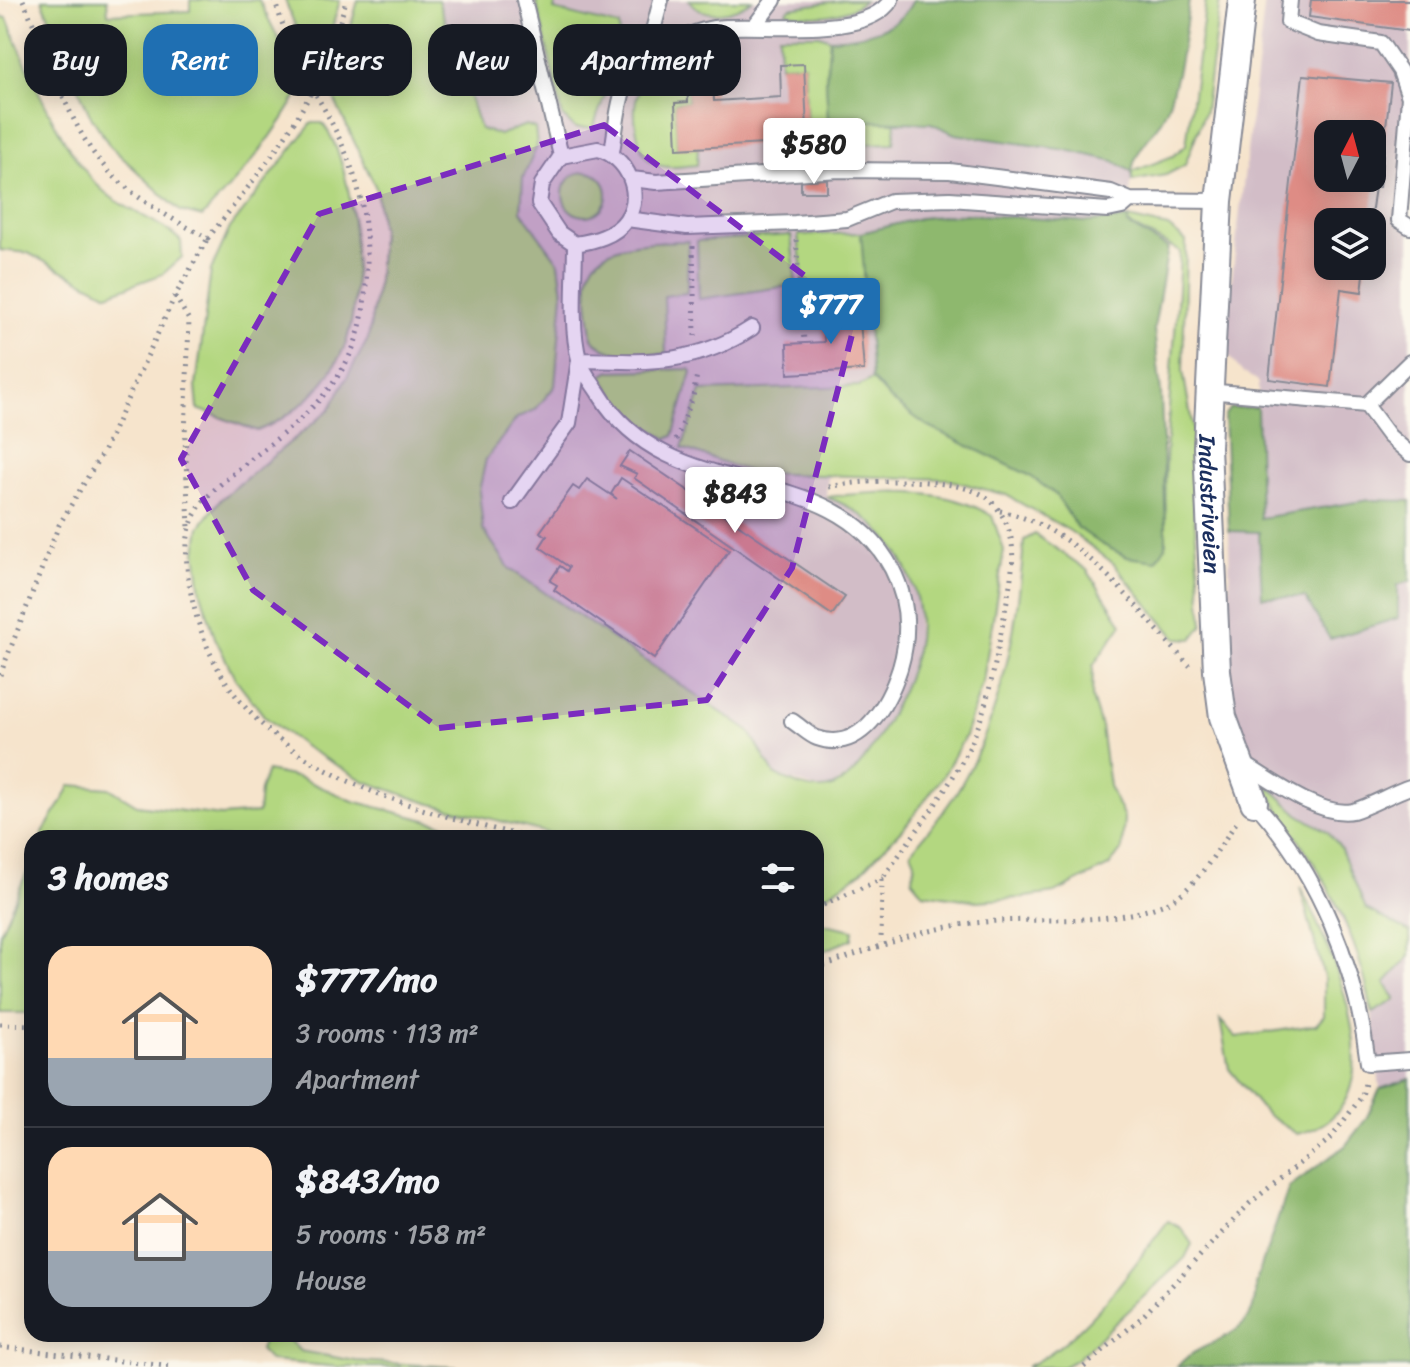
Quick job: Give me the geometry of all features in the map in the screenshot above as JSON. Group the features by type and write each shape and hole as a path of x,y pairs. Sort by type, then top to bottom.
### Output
{"street":[{"name":"Industriveien","path":"1242,0 1219,201 1207,391 1209,537 1217,671 1223,717 1254,802"}],"lane":[{"path":"524,0 561,156"},
{"path":"655,24 661,0"},
{"path":"756,24 774,0"},
{"path":"741,26 840,26 877,14 891,0"},
{"path":"1290,0 1288,22 1318,34 1381,43 1400,71 1409,97 1399,220 1410,227"},
{"path":"612,152 625,96"},
{"path":"598,149 612,152 632,179 634,199 627,219 613,232 596,240 575,244 559,233 539,203 542,184 561,156 598,149"},
{"path":"632,179 656,182 839,170 950,171 1111,192 1130,200 1219,201"},
{"path":"627,219 687,227 795,223 847,219 891,201 950,199 1108,210 1122,207 1130,200"},
{"path":"512,502 569,423 579,360 575,244"},
{"path":"579,360 677,360 722,348 752,328"},
{"path":"579,360 610,412 642,443 687,465 797,496 852,519 880,546 900,584 906,628 905,652 893,692 869,725 853,735 834,740 816,738 792,721"},
{"path":"1366,405 1410,362"},
{"path":"1207,391 1366,405 1389,436 1410,454"},
{"path":"1241,762 1298,796 1332,811 1353,811 1410,787"},
{"path":"1254,802 1294,856 1334,928 1353,983 1368,1063 1410,1060"}],"path":[{"path":"23,0 66,103 91,149 122,184 175,221 208,238"},
{"path":"274,0 283,24"},
{"path":"339,24 346,0"},
{"path":"0,675 59,525 104,450 175,296 208,238 285,141 310,96"},
{"path":"189,529 198,509 215,488 300,423 319,404 345,368 356,341 367,268 367,216 359,186 333,120 319,96"},
{"path":"795,223 804,341"},
{"path":"175,296 189,320 185,437 189,529 187,575 202,639 239,703 267,731 368,792 502,830"},
{"path":"797,496 834,486 925,483 965,488 985,496 1000,511 1012,541 1012,565 994,674 979,725 928,813 882,879 824,904"},
{"path":"1000,511 1025,516 1053,531 1099,567 1192,668"},
{"path":"824,965 881,943 971,923 1111,917 1163,905 1186,890 1254,802"},
{"path":"881,943 882,879"},
{"path":"0,1024 24,1025"},
{"path":"1084,1367 1141,1318 1250,1203 1338,1131 1362,1096 1368,1063"},
{"path":"0,1347 174,1367"}],"highlighted area":[{"path":"604,125 857,315 792,568 707,700 439,728 253,590 181,459 319,214"}],"shaded area":[{"path":"438,0 913,0 905,14 885,28 856,38 896,121 931,123 955,134 1066,150 1114,161 1132,172 1128,218 1089,222 965,214 920,218 870,318 872,379 859,386 860,474 828,476 826,496 852,507 875,523 905,564 917,602 917,646 907,684 872,748 855,770 832,787 816,788 774,774 750,732 510,569 483,529 478,491 486,459 517,418 535,410 559,360 563,293 559,263 521,211 523,178 537,146 526,125 499,135 480,129 469,96 537,96 537,24 446,24"},
{"path":"1265,0 1410,0 1410,501 1369,500 1259,518 1258,381 1242,372 1228,355 1225,337"},
{"path":"1229,531 1259,531 1398,585 1410,581 1410,1079 1380,1089 1370,998 1358,956 1317,867 1269,794 1231,706"}],"green space":[{"path":"42,0 107,0 108,14 190,11 190,0 259,0 274,30 274,96 296,96 256,155 202,217 180,211 110,146 82,96 127,96 127,24 52,24"},
{"path":"285,0 340,0 333,24 294,24"},
{"path":"358,0 438,0 446,24 428,24 428,96 469,96 480,129 499,135 526,125 535,128 537,146 523,178 521,211 559,263 563,293 555,386 535,410 517,418 486,459 479,491 483,529 510,569 750,732 774,774 818,789 832,787 850,776 864,760 895,705 916,650 919,625 917,601 900,556 868,520 826,497 889,492 933,495 974,506 992,516 1004,550 983,681 965,736 943,776 907,824 860,873 824,897 824,830 536,830 428,803 364,781 305,747 265,717 235,678 215,638 201,593 196,551 200,527 220,500 329,410 368,339 378,280 381,230 376,188 333,96 412,96 412,24 352,24"},
{"path":"536,0 556,0 554,10 611,24 553,24 553,74"},
{"path":"689,0 752,0 729,12 711,13 695,7"},
{"path":"864,0 837,14 806,16 786,12 790,8"},
{"path":"913,0 1189,0 1181,54 1168,106 1138,154 1132,172 1114,161 1066,150 955,134 931,123 828,120 826,80 830,39 866,34 889,25 899,19"},
{"path":"1206,0 1220,0 1205,111 1185,165 1166,175 1132,181 1132,172 1173,156 1186,145"},
{"path":"0,16 7,18 24,58 24,96 41,96 77,160 92,179 108,195 164,227 181,241 182,257 163,274 108,294 28,253 0,250"},
{"path":"779,35 820,35 830,39 826,80 828,120 896,121 894,143 808,146 804,64 780,65"},
{"path":"558,96 605,96 593,128 575,128 563,117"},
{"path":"688,96 688,102 675,103 677,148 698,148 697,165 659,165 644,154 635,113 637,97"},
{"path":"312,123 322,123 334,143 350,201 356,271 349,332 334,367 316,390 295,410 257,431 198,409 196,386 211,270 230,228"},
{"path":"585,172 600,179 607,194 600,209 585,216 570,209 563,194 570,179"},
{"path":"965,214 1089,222 1128,218 1128,225 1168,248 1154,329 1161,393 1166,526 1166,546 1156,561 1127,557 1101,544 1077,527 1056,495 1029,475 929,427 890,399 872,379 861,233 920,218"},
{"path":"1128,218 1168,227 1186,241 1183,371 1194,435 1192,486 1203,625 1192,639 1176,638 1113,563 1070,531 1006,495 946,479 753,473 682,448 701,391 859,386 872,379 890,399 929,427 1029,475 1056,495 1077,527 1127,557 1166,526 1166,458 1180,251 1128,224"},
{"path":"861,233 869,309 852,309 850,296 805,297 798,235"},
{"path":"791,235 796,285 699,299 697,241"},
{"path":"688,241 687,293 664,296 666,354 617,352 599,345 592,338 588,303 589,276 598,259 620,247 634,244"},
{"path":"690,369 692,372 673,436 667,439 625,410 601,376 611,371"},
{"path":"1257,407 1260,518 1369,500 1410,501 1410,581 1398,585 1398,618 1330,639 1305,597 1262,597 1259,532 1229,531 1224,416 1230,408"},
{"path":"1035,534 1087,570 1122,624 1093,666 1092,698 1101,727 1109,786 1124,818 1122,849 1109,866 1055,893 977,901 923,893 912,880 915,862 911,852 956,793 985,734 1012,638 1024,540"},
{"path":"267,771 300,778 353,801 464,830 45,830 70,785 109,788 137,805 221,816 258,813 260,790"},
{"path":"1263,781 1298,814 1328,832 1340,847 1366,909 1410,932 1410,956 1385,983 1396,1000 1372,1013 1364,974 1343,917"},
{"path":"24,879 24,1013 0,1013 0,933"},
{"path":"1300,887 1342,985 1351,1024 1354,1061 1348,1093 1330,1119 1297,1134 1266,1114 1229,1069 1220,1020 1236,1037 1316,1025 1324,1016 1324,977"},
{"path":"824,924 853,930 852,939 824,951"},
{"path":"1410,1079 1410,1367 1177,1367 1188,1356 1240,1327 1249,1317 1254,1303 1255,1284 1289,1187 1345,1146 1366,1119 1380,1089"},
{"path":"1168,1221 1181,1228 1192,1244 1185,1258 1076,1360 1063,1367 1026,1367 1069,1339 1087,1321"},
{"path":"263,1342 291,1342 300,1351 356,1361 458,1367 342,1367 270,1361 260,1350"}],"building":[{"path":"1311,0 1410,0 1410,31 1309,17"},
{"path":"804,64 808,152 784,153 784,143 677,149 675,103 688,102 688,96 714,96 714,101 781,97 780,65"},
{"path":"1303,75 1391,83 1386,126 1386,120 1314,120 1314,192 1374,192 1372,208 1314,208 1314,280 1363,280 1362,292 1341,289 1330,387 1269,379"},
{"path":"827,179 827,192 801,192 801,180"},
{"path":"859,309 864,370 788,374 787,344 824,342 823,311"},
{"path":"630,451 845,597 832,615 634,478 637,474 620,466"},
{"path":"621,478 729,550 654,659 554,590 557,585 550,581 560,566 567,571 569,567 540,547 547,536 540,532 573,486 579,490 587,479 617,499 611,494"}]}
